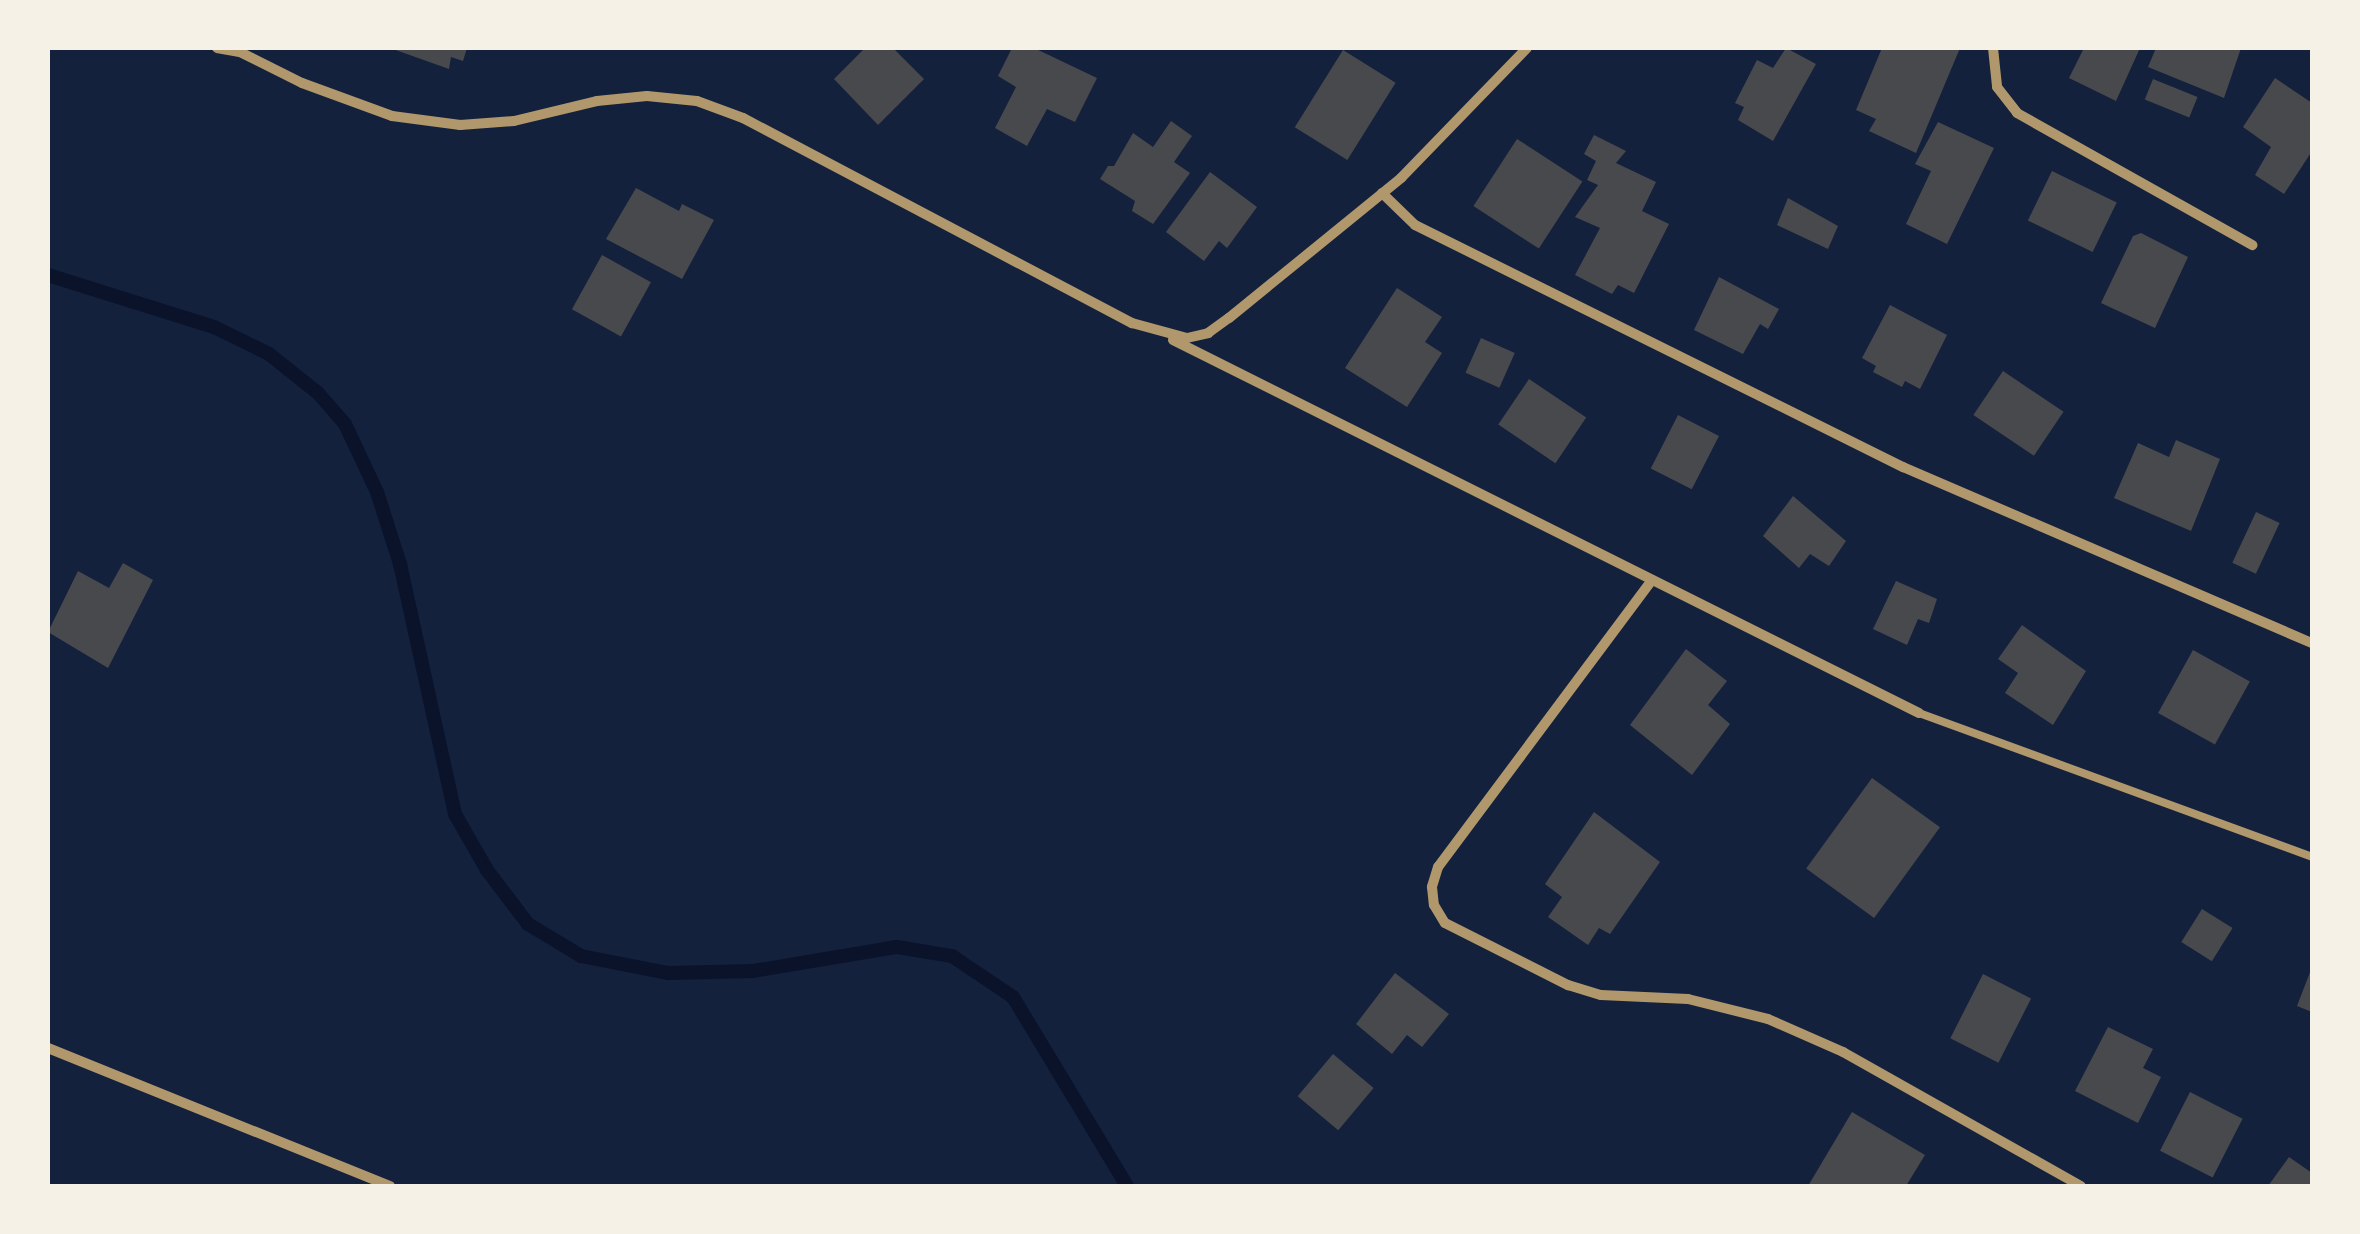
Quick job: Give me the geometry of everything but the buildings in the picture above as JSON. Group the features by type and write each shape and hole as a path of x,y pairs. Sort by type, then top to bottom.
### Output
{"street":[{"path":"217,48 240,52 302,83 392,116 460,125 514,121 630,98 697,101 743,118 1132,323 1919,713"},
{"path":"1164,336 1188,338 1208,332 1382,194 1528,48"},
{"path":"1993,48 1998,87 2017,113 2252,245"},
{"path":"1382,194 1415,225 1903,467 2312,643"},
{"path":"1652,580 1438,868 1432,887 1434,905 1445,922 1568,986 1601,994 1688,998 1768,1019 1843,1052 2082,1186"},
{"path":"48,1048 390,1186"}],"lane":[{"path":"1919,713 2312,857"}],"waterway":[{"path":"48,275 214,327 269,354 318,393 345,424 377,492 400,564 455,814 487,870 528,924 581,956 668,973 753,971 897,947 952,956 1013,997 1127,1186"}]}
